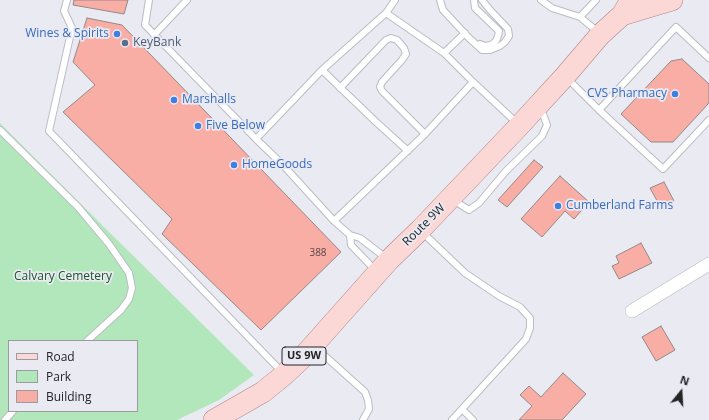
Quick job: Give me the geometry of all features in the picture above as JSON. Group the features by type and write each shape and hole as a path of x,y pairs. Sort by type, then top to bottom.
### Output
{"main road":[{"name":"Route 9W","path":"215,420 263,392 284,375 313,346 384,267 520,125 600,35 627,8 672,0"}],"street":[{"path":"632,310 709,264"}],"lane":[{"path":"67,0 64,11 72,28 49,131 284,375"},
{"path":"149,0 145,25 283,166 334,221 350,235 360,238 384,267"},
{"path":"154,34 188,0"},
{"path":"256,139 322,70 386,13 395,0"},
{"path":"440,0 443,10 464,33 482,50 490,50 505,42 509,36 508,29 482,0"},
{"path":"473,42 485,46 491,45 496,41 499,31 475,8 474,0"},
{"path":"541,0 552,8 580,17 600,35"},
{"path":"580,17 596,0"},
{"path":"386,13 444,53 472,82 520,125"},
{"path":"599,110 676,28 709,58"},
{"path":"444,53 464,33"},
{"path":"340,88 386,40 391,38 397,40 404,48 406,54 382,82 380,87 382,91 425,134"},
{"path":"322,70 408,150"},
{"path":"565,76 599,110 663,169 709,120"},
{"path":"334,221 425,134 472,82"},
{"path":"450,198 470,210 479,203 506,171 542,136 547,125 543,114 537,106"},
{"path":"0,130 78,207 109,244 129,273 132,288 130,299 121,310 89,340"},
{"path":"420,230 465,273 499,296 520,307 530,318 530,328 526,339 452,420"},
{"path":"350,235 351,245 384,267"},
{"path":"313,346 365,392 368,400 368,409 363,420"},
{"path":"462,409 473,420"},
{"path":"6,420 12,412"}],"green space":[{"name":"Calvary Cemetery","path":"0,123 254,375 219,400 177,420 0,420"}],"building":[{"path":"74,0 128,0 124,14 73,5"},
{"path":"87,18 122,25 341,252 261,330 162,234 172,219 63,112 95,85 73,62"},
{"name":"CVS Pharmacy","path":"682,59 709,84 709,103 673,142 651,142 621,114 671,61"},
{"path":"534,160 543,167 507,207 498,200"},
{"name":"Cumberland Farms","path":"560,176 589,202 574,219 565,211 542,237 521,219"},
{"path":"664,182 674,201 661,208 650,188"},
{"path":"641,243 652,263 619,279 612,266 619,263 616,256"},
{"path":"661,326 675,350 656,361 642,337"},
{"path":"563,373 586,394 562,420 519,420 532,406 520,395 529,386 541,397"}],"place":[{"name":"Wines & Spirits","path":"117,34"},
{"name":"KeyBank","path":"125,43"},
{"name":"CVS Pharmacy","path":"675,94"},
{"name":"Marshalls","path":"174,100"},
{"name":"Five Below","path":"198,126"},
{"name":"HomeGoods","path":"234,165"},
{"name":"Cumberland Farms","path":"558,206"}]}
